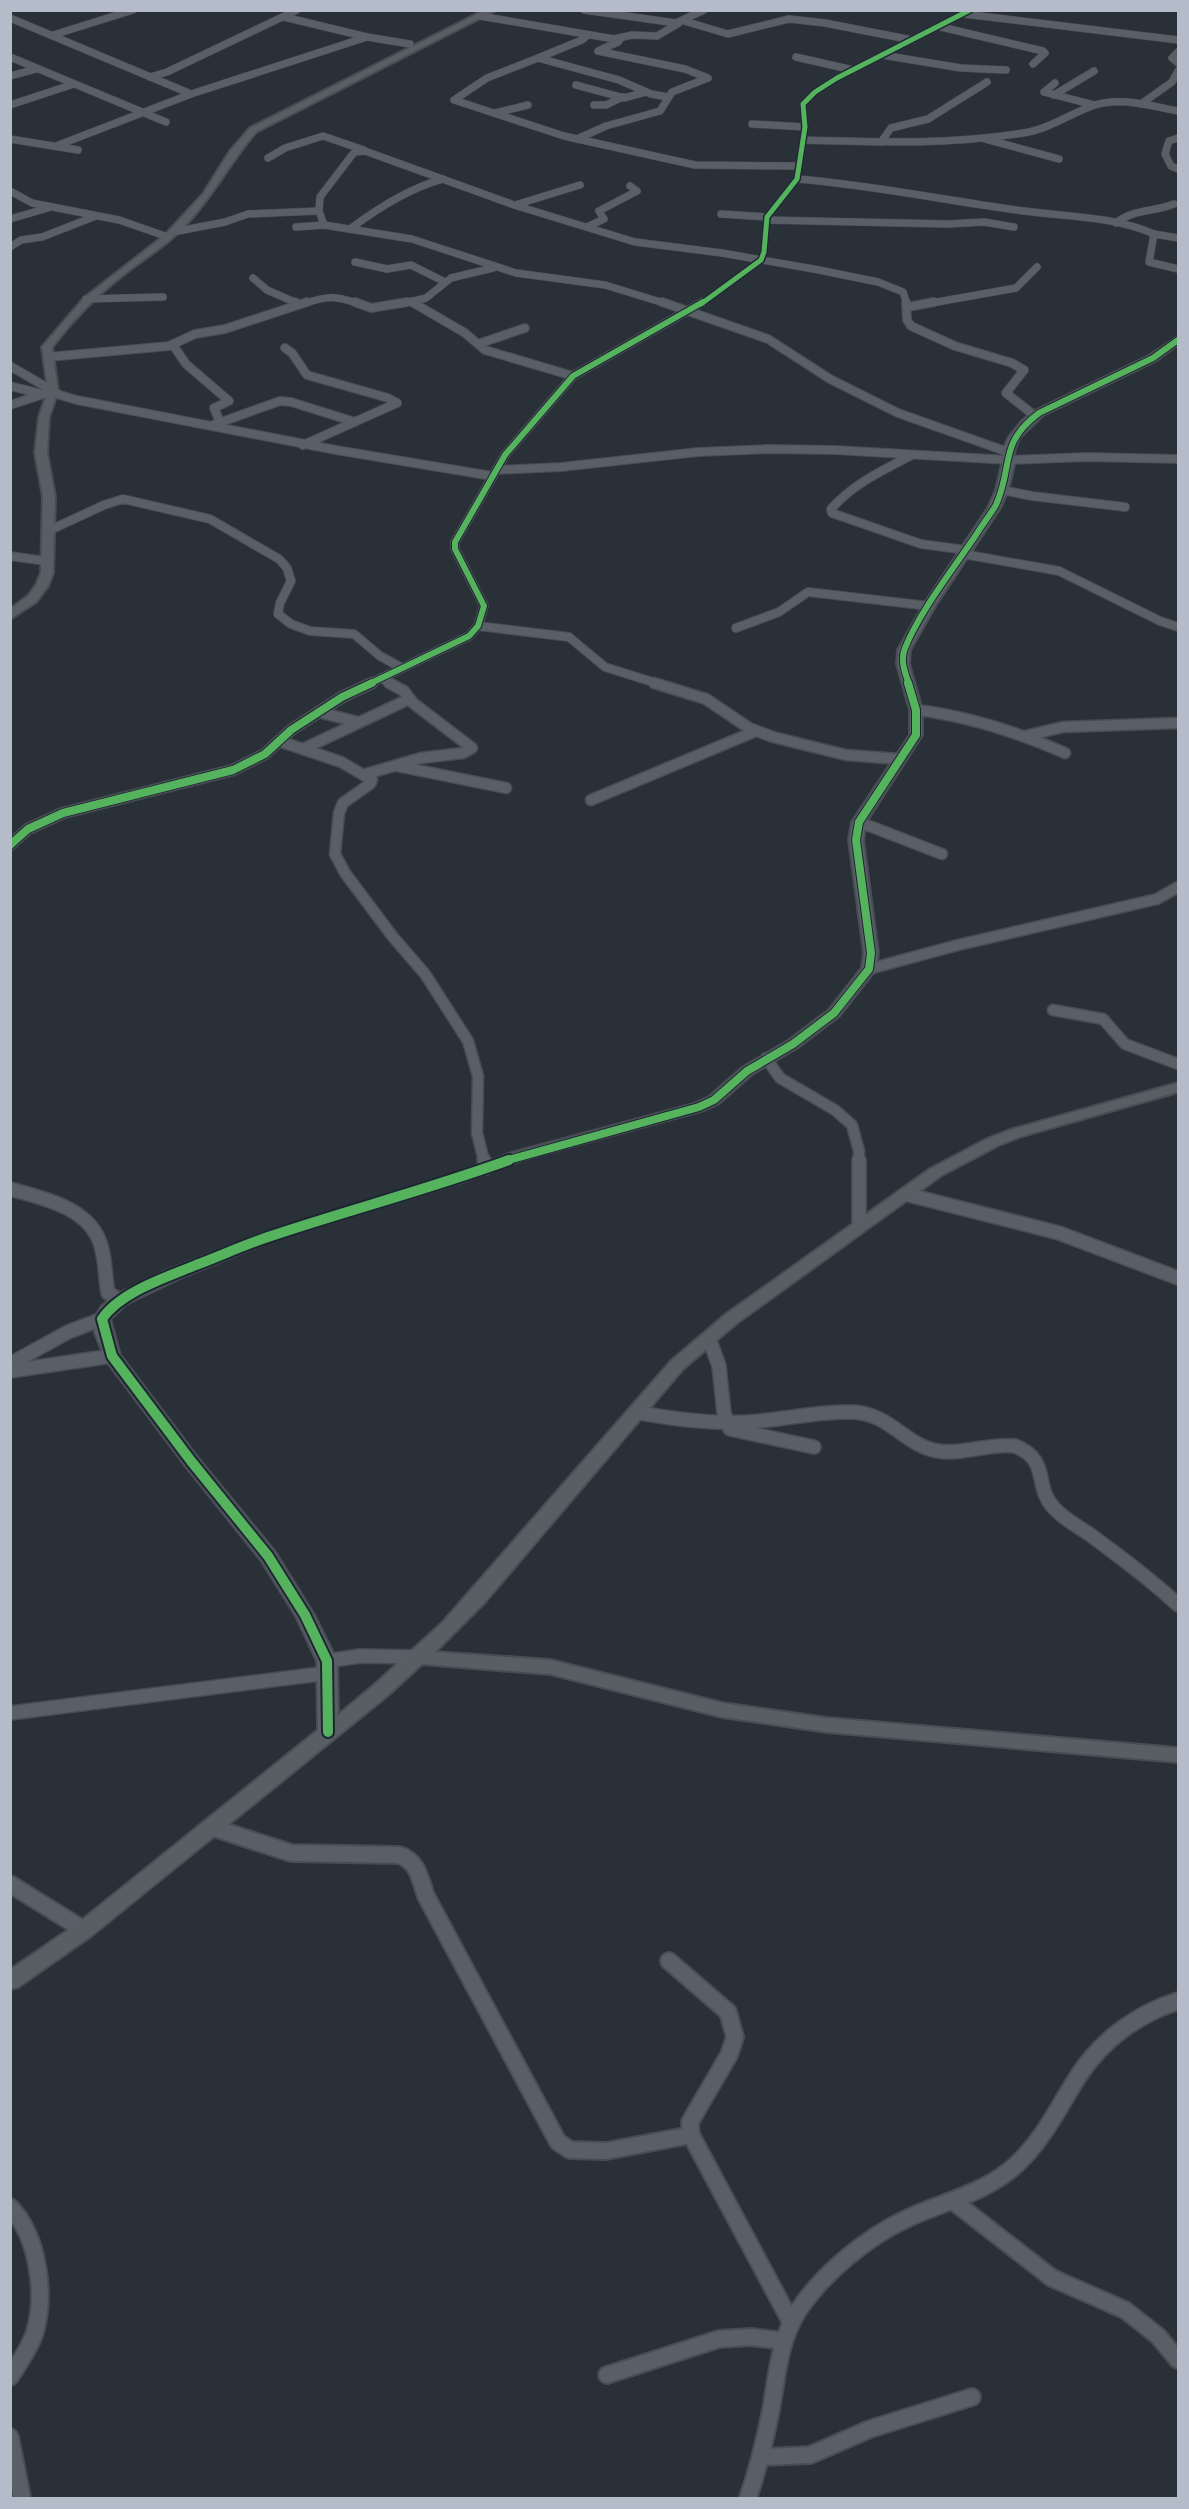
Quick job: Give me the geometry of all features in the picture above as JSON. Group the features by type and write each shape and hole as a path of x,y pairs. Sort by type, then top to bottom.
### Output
{"street":[{"path":"53,35 133,10"},
{"path":"150,77 167,72 297,10"},
{"path":"10,615 32,599 42,586 46,573 49,497 41,453 48,392 46,347 86,299 170,235 207,196 233,153 253,130 492,10"},
{"path":"584,10 681,22 728,34 789,19 825,23 912,40"},
{"path":"480,16 588,35 621,38 632,35 657,36 704,10"},
{"path":"10,845 28,829 43,821 92,805 233,770 265,754 318,712 381,678 460,642 478,626 484,606 455,549 455,542 494,473 573,376 621,347 688,312 728,286 761,260 765,248 767,219 797,179 805,127 803,104 815,92 967,12 1179,40"},
{"path":"284,17 410,44"},
{"path":"10,18 191,93"},
{"path":"940,27 1043,51 1045,53 1033,64"},
{"path":"588,35 582,40 487,78 454,100 474,104 577,139 707,166 798,166"},
{"path":"56,146 191,93 367,36"},
{"path":"577,139 606,126 660,111 672,92 708,78 686,69 598,51 618,42 621,38"},
{"path":"1179,52 1172,58 1179,63"},
{"path":"882,55 961,68 1006,70"},
{"path":"10,57 166,122"},
{"path":"796,57 853,70"},
{"path":"538,58 618,80 646,92 668,97"},
{"path":"10,76 36,69"},
{"path":"1054,95 1094,71"},
{"path":"1141,104 1172,82 1179,71"},
{"path":"882,142 891,128 928,119 987,82"},
{"path":"1055,83 1044,92 1094,105"},
{"path":"10,105 74,84"},
{"path":"576,85 623,97"},
{"path":"594,105 606,105 623,97 646,92"},
{"path":"803,140 916,143 1030,132 1094,105 1112,102 1141,104 1179,111"},
{"path":"495,113 528,105"},
{"path":"752,124 805,127"},
{"path":"268,158 285,148 323,136 514,205 655,246 722,253 889,286 903,292 908,307 908,324 921,332 1024,369 1023,374 1009,388 1007,396 1035,416"},
{"path":"979,137 1059,159"},
{"path":"1179,138 1169,141 1165,153 1171,166 1179,169"},
{"path":"10,139 78,150"},
{"path":"324,225 319,211 322,194 352,155 365,151"},
{"path":"350,229 364,217 417,189 445,179"},
{"path":"797,179 837,182 898,193 1116,223 1154,234 1179,238"},
{"path":"514,205 580,185"},
{"path":"587,227 604,219 599,212 637,191 630,186"},
{"path":"12,192 22,199 55,208 119,220 170,235 248,214 319,211"},
{"path":"1116,223 1127,214 1157,211 1174,204"},
{"path":"10,219 19,219 39,208 55,208"},
{"path":"721,214 767,219 948,224 974,222 1014,227"},
{"path":"10,247 21,240 42,237 97,215"},
{"path":"296,227 324,225 424,241 500,268 542,278 605,285 703,315 768,339 830,379 898,413 1008,456"},
{"path":"1154,234 1148,259 1155,264 1179,268"},
{"path":"355,262 383,269 411,266 445,282"},
{"path":"908,307 1016,288 1037,267"},
{"path":"48,357 173,345 195,334 225,329 299,304 333,296 371,308 411,302 434,294 445,282 483,268 500,268"},
{"path":"254,278 267,290 299,304"},
{"path":"86,299 164,297"},
{"path":"411,302 465,333 485,350 573,376"},
{"path":"478,344 525,328"},
{"path":"10,1364 68,1332 102,1319 108,1310 120,1300 174,1274 267,1237 518,1156 699,1107 714,1100 747,1071 792,1044 834,1013 869,969 871,953 856,840 859,822 916,735 916,710 903,658 904,650 929,606 994,508 1002,490 1014,437 1035,416 1153,358 1179,340"},
{"path":"173,345 180,360 188,369 229,401 214,408 216,423"},
{"path":"285,348 292,353 307,375 388,398 397,403 303,445"},
{"path":"10,366 48,392"},
{"path":"10,387 216,423 303,445 494,473 698,452 767,449 1179,459"},
{"path":"10,405 48,392"},
{"path":"216,423 285,401 355,422"},
{"path":"913,454 840,497 831,508 832,513 921,544 1059,571 1160,621 1179,627"},
{"path":"1002,490 1042,498 1125,507"},
{"path":"48,531 69,524 109,501 123,499 210,519 270,552 287,568 291,581 280,603 278,614 284,620 320,633 354,634 380,656 402,668"},
{"path":"10,556 46,561"},
{"path":"736,628 779,612 808,592 929,606"},
{"path":"478,626 569,637 605,667 706,699 756,731 853,756 879,760 900,759"},
{"path":"366,774 421,758 463,753 472,748 409,699 404,691 381,678"},
{"path":"303,749 409,699"},
{"path":"916,710 967,716 1065,753"},
{"path":"318,712 358,722"},
{"path":"1025,736 1057,726 1149,727 1179,723"},
{"path":"591,800 756,731"},
{"path":"279,741 366,774 372,780 370,784 343,803 339,813 335,854 345,873 393,937 425,974 468,1041 478,1076 477,1133 486,1168"},
{"path":"393,766 506,788"},
{"path":"859,822 942,854"},
{"path":"869,969 958,945 1157,899 1179,887"},
{"path":"1053,1010 1103,1019 1125,1044 1179,1064"},
{"path":"766,1058 780,1078 835,1110 852,1125 859,1151 860,1226"},
{"path":"10,1981 84,1930 417,1657 478,1598 677,1365 740,1312 936,1172 993,1142 1179,1087"},
{"path":"10,1189 58,1203 80,1217 95,1231 101,1243 108,1293 120,1300"},
{"path":"905,1194 1059,1233 1179,1278"},
{"path":"102,1319 112,1356 191,1461 268,1556 305,1615 328,1667 328,1732"},
{"path":"709,1338 717,1354 723,1385 724,1421 730,1429 814,1447"},
{"path":"10,1371 79,1359 112,1356"},
{"path":"635,1412 685,1420 746,1422 868,1413 881,1418 923,1447 935,1451 951,1453 1005,1445 1021,1447 1042,1466 1041,1479 1050,1503 1144,1575 1179,1605"},
{"path":"10,1713 328,1667 360,1656 417,1657 550,1667 722,1710 827,1725 1179,1755"},
{"path":"211,1827 291,1852 399,1855 410,1858 426,1896 558,2142 570,2150 606,2151 691,2135"},
{"path":"10,1884 84,1930"},
{"path":"669,1960 728,2012 735,2037 729,2055 690,2122 691,2135 791,2322"},
{"path":"748,2499 763,2457 784,2342 791,2322 806,2301 857,2249 905,2219 990,2185 1017,2164 1046,2133 1080,2073 1106,2042 1139,2018 1166,2004 1179,2001"},
{"path":"953,2201 1052,2278 1125,2310 1158,2336 1179,2360"},
{"path":"10,2207 18,2212 25,2224 37,2268 38,2319 34,2334 10,2377"},
{"path":"607,2375 719,2339 751,2337 784,2342"},
{"path":"763,2457 810,2455 870,2430 972,2397"},
{"path":"10,2437 22,2499"}],"cycle path":[{"path":"10,845 28,829 63,813 233,770 265,754 291,730 342,697 469,636 478,626 484,606 455,549 455,542 505,455 573,376 621,347 696,307 761,260 764,252 767,217 797,179 805,127 803,104 815,92 837,78 970,10"},
{"path":"328,1732 327,1661 305,1615 268,1556 191,1461 112,1356 102,1319 108,1310 120,1300 174,1274 267,1237 462,1177 518,1156 699,1107 714,1100 747,1071 793,1044 834,1013 869,969 871,953 856,840 859,822 916,735 916,710 903,664 904,650 929,606 994,508 1002,490 1009,460 1008,452 1014,437 1027,422 1039,413 1153,358 1178,340"}]}
